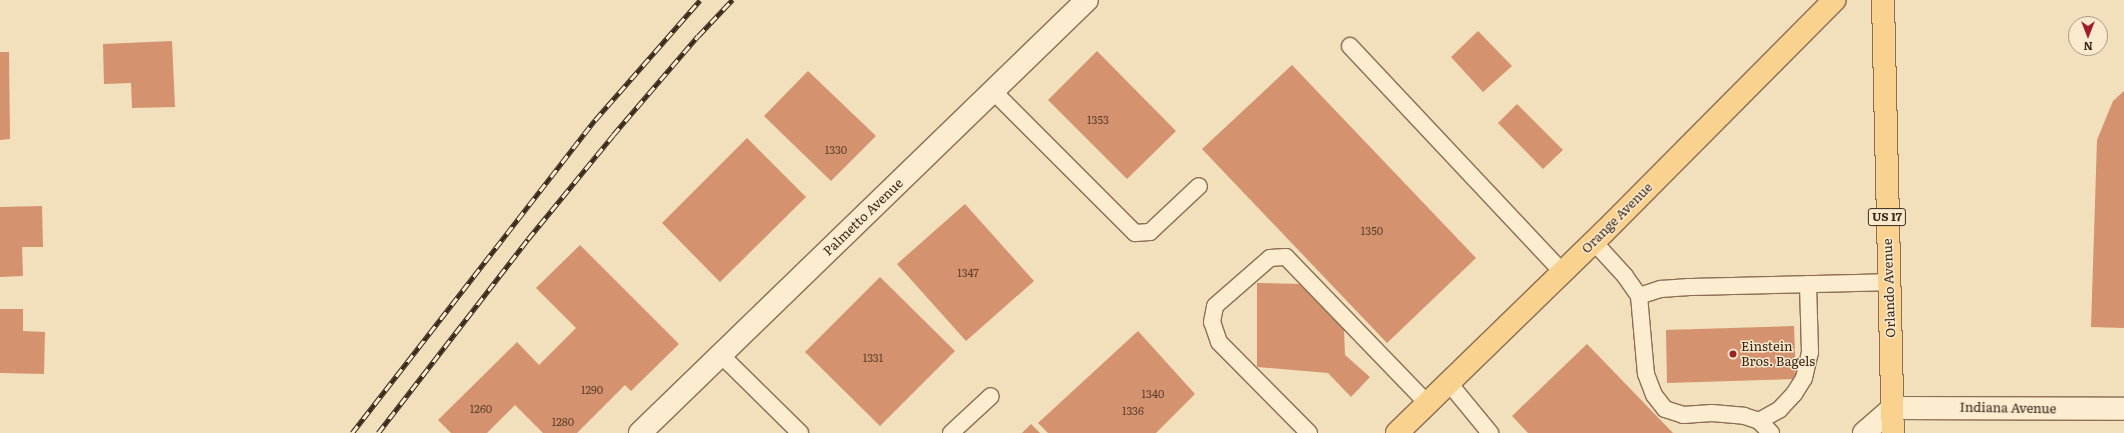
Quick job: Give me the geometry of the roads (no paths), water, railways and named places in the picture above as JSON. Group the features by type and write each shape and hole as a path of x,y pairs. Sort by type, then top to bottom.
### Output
{"main road":[{"name":"Orange Avenue","path":"1397,433 1594,242 1834,0"},
{"name":"Orlando Avenue","path":"1883,0 1893,433"}],"street":[{"name":"Palmetto Avenue","path":"640,433 1087,0"},
{"name":"Indiana Avenue","path":"1893,408 2124,409"},
{"path":"1864,433 1893,408"}],"lane":[{"path":"1350,46 1562,272"},
{"path":"993,91 1135,233 1150,232 1199,186"},
{"path":"1594,242 1625,276 1639,296 1646,374 1654,395 1665,409 1683,415 1712,413 1744,416 1759,421 1771,433"},
{"path":"1309,433 1218,342 1212,322 1215,306 1270,258 1286,257 1427,403"},
{"path":"1639,296 1661,289 1889,282"},
{"path":"1759,421 1779,410 1794,394 1804,378 1810,352 1808,284"},
{"path":"721,355 800,433"},
{"path":"1449,383 1490,433"},
{"path":"951,433 991,396"}],"railway":[{"path":"352,433 595,120 700,0"},
{"path":"378,433 528,239 613,135 698,36 732,0"}],"place":[{"name":"Einstein Bros. Bagels","path":"1733,354"}]}
